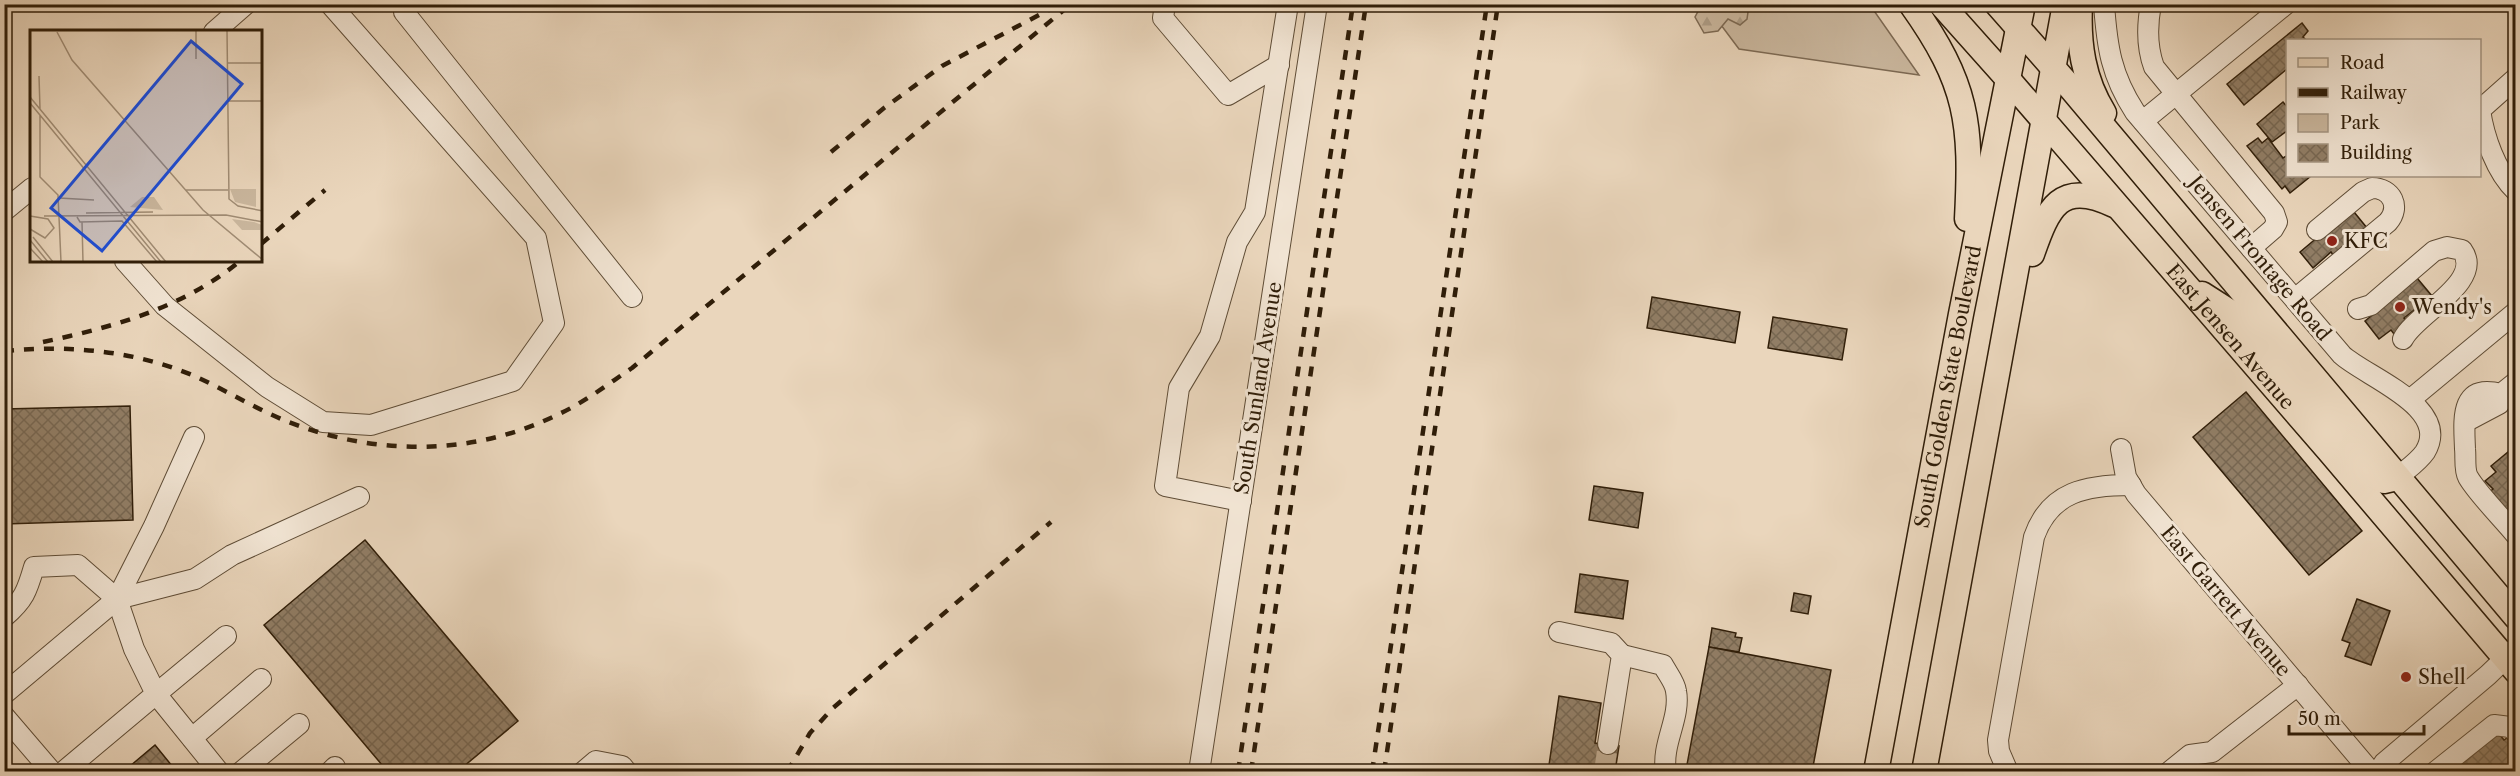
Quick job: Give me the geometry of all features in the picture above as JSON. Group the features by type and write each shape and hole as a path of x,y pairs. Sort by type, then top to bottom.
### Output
{"main road":[{"path":"1911,4 1947,60 1956,81 1966,118 1969,177 1961,314"},
{"name":"East Jensen Avenue","path":"1941,4 2512,659"},
{"name":"East Jensen Avenue","path":"1997,4 2516,617"},
{"name":"South Golden State Boulevard","path":"1876,771 1961,314 2023,4"},
{"path":"1924,771 2065,4"},
{"path":"2080,4 2079,29 2087,78 2096,101 2148,180"},
{"path":"2005,330 2048,213 2064,199 2076,194 2086,194 2116,206"},
{"path":"2178,278 2238,317 2370,474 2384,481 2397,478"}],"street":[{"path":"216,30 246,4"},
{"path":"126,262 165,306 267,387 323,422 371,425 513,381 554,322 536,238 330,4"},
{"path":"405,4 404,12 632,297"},
{"path":"1165,4 1163,18 1228,95 1279,65"},
{"path":"1241,501 1165,486 1179,388 1210,336 1237,242 1255,212 1288,4"},
{"name":"South Sunland Avenue","path":"1199,771 1317,4"},
{"name":"Jensen Frontage Road","path":"2104,4 2106,43 2113,73 2123,94 2143,121 2342,355 2352,364 2411,399 2422,412 2427,422 2429,442 2425,452 2397,478"},
{"path":"2151,4 2150,56 2154,67 2274,213 2277,222 2273,230 2251,248"},
{"path":"2143,121 2286,4"},
{"path":"2481,109 2516,78"},
{"path":"2481,118 2504,180 2516,191"},
{"path":"2295,299 2388,222 2395,210 2395,204 2383,190 2372,188 2363,192 2317,230"},
{"path":"4,211 30,190"},
{"path":"2358,309 2371,305 2434,251 2447,247 2462,250 2468,263 2454,290 2408,329 2403,339"},
{"path":"2411,399 2516,312"},
{"path":"2508,388 2482,391 2472,396 2466,409 2465,422 2467,475 2516,535"},
{"path":"5,693 117,599 154,526 194,437"},
{"name":"East Garrett Avenue","path":"2121,449 2122,463 2131,485 2371,771"},
{"path":"2008,771 1999,751 1998,740 2038,525 2056,503 2082,489 2102,485 2131,485"},
{"path":"117,599 195,579 232,555 359,497"},
{"path":"4,617 20,604 27,592 34,567 78,565 117,599 134,649 156,694 219,771"},
{"path":"1559,632 1611,643 1622,655 1663,665 1676,688 1677,708 1664,761 1666,771"},
{"path":"63,771 226,636"},
{"path":"1608,744 1622,655"},
{"path":"2378,771 2512,659"},
{"path":"192,738 261,679"},
{"path":"2169,771 2190,755 2212,752 2298,685"},
{"path":"4,716 52,771"},
{"path":"242,771 298,724"},
{"path":"2435,771 2494,724 2510,727 2516,732"},
{"path":"583,771 596,761 622,766 627,771"}],"green space":[{"path":"1702,4 1749,5 1747,19 1740,25 1728,19 1718,31 1704,33 1695,17"},
{"path":"1706,5 1870,5 1919,75 1739,49"}],"building":[{"path":"2302,23 2308,31 2303,37 2305,39 2286,39 2286,70 2244,105 2227,84"},
{"path":"2283,102 2286,106 2286,132 2272,142 2257,124"},
{"path":"2258,138 2262,143 2268,138 2283,158 2286,156 2286,177 2310,177 2290,193 2285,186 2282,189 2247,146"},
{"name":"KFC","path":"2354,212 2367,228 2333,255 2331,252 2313,268 2300,252 2331,226 2334,229"},
{"name":"Wendy's","path":"2417,278 2432,296 2404,318 2408,323 2394,334 2391,330 2379,339 2365,321"},
{"path":"1652,297 1740,312 1735,343 1647,328"},
{"path":"1773,317 1847,329 1842,360 1768,348"},
{"path":"2246,392 2362,531 2309,575 2193,437"},
{"path":"130,406 133,520 4,524 4,409"},
{"path":"2514,447 2516,449 2516,523 2486,495 2493,489 2485,481 2496,472 2491,466"},
{"path":"1594,486 1643,493 1638,528 1589,520"},
{"path":"365,540 518,721 457,772 388,772 264,625"},
{"path":"1580,574 1628,581 1623,619 1575,612"},
{"path":"1794,593 1811,596 1808,614 1791,611"},
{"path":"2357,599 2390,611 2371,665 2345,656 2350,643 2342,640"},
{"path":"1712,628 1736,633 1735,637 1742,638 1739,652 1709,647"},
{"path":"1709,647 1831,670 1812,772 1686,770"},
{"path":"1559,696 1601,703 1595,743 1619,746 1615,772 1548,772"},
{"path":"2496,730 2504,740 2507,738 2516,748 2516,767 2510,772 2445,771"},
{"path":"155,745 177,772 123,772"}],"tunnel":[{"path":"1604,772 1608,744"}],"railway":[{"path":"831,152 884,108 942,66 1060,4"},
{"path":"4,351 76,349 146,360 192,375 286,421 320,433 354,441 389,446 423,447 492,438 526,428 578,404 632,368 1071,4"},
{"path":"1238,772 1353,4"},
{"path":"1251,772 1366,4"},
{"path":"1372,772 1487,4"},
{"path":"1384,772 1498,4"},
{"path":"262,243 325,190"},
{"path":"43,342 95,330 146,314 195,291 239,262"},
{"path":"787,772 810,733 833,708 1051,522"}],"place":[{"name":"KFC","path":"2332,241"},
{"name":"Wendy's","path":"2400,307"},
{"name":"Shell","path":"2406,677"}]}
